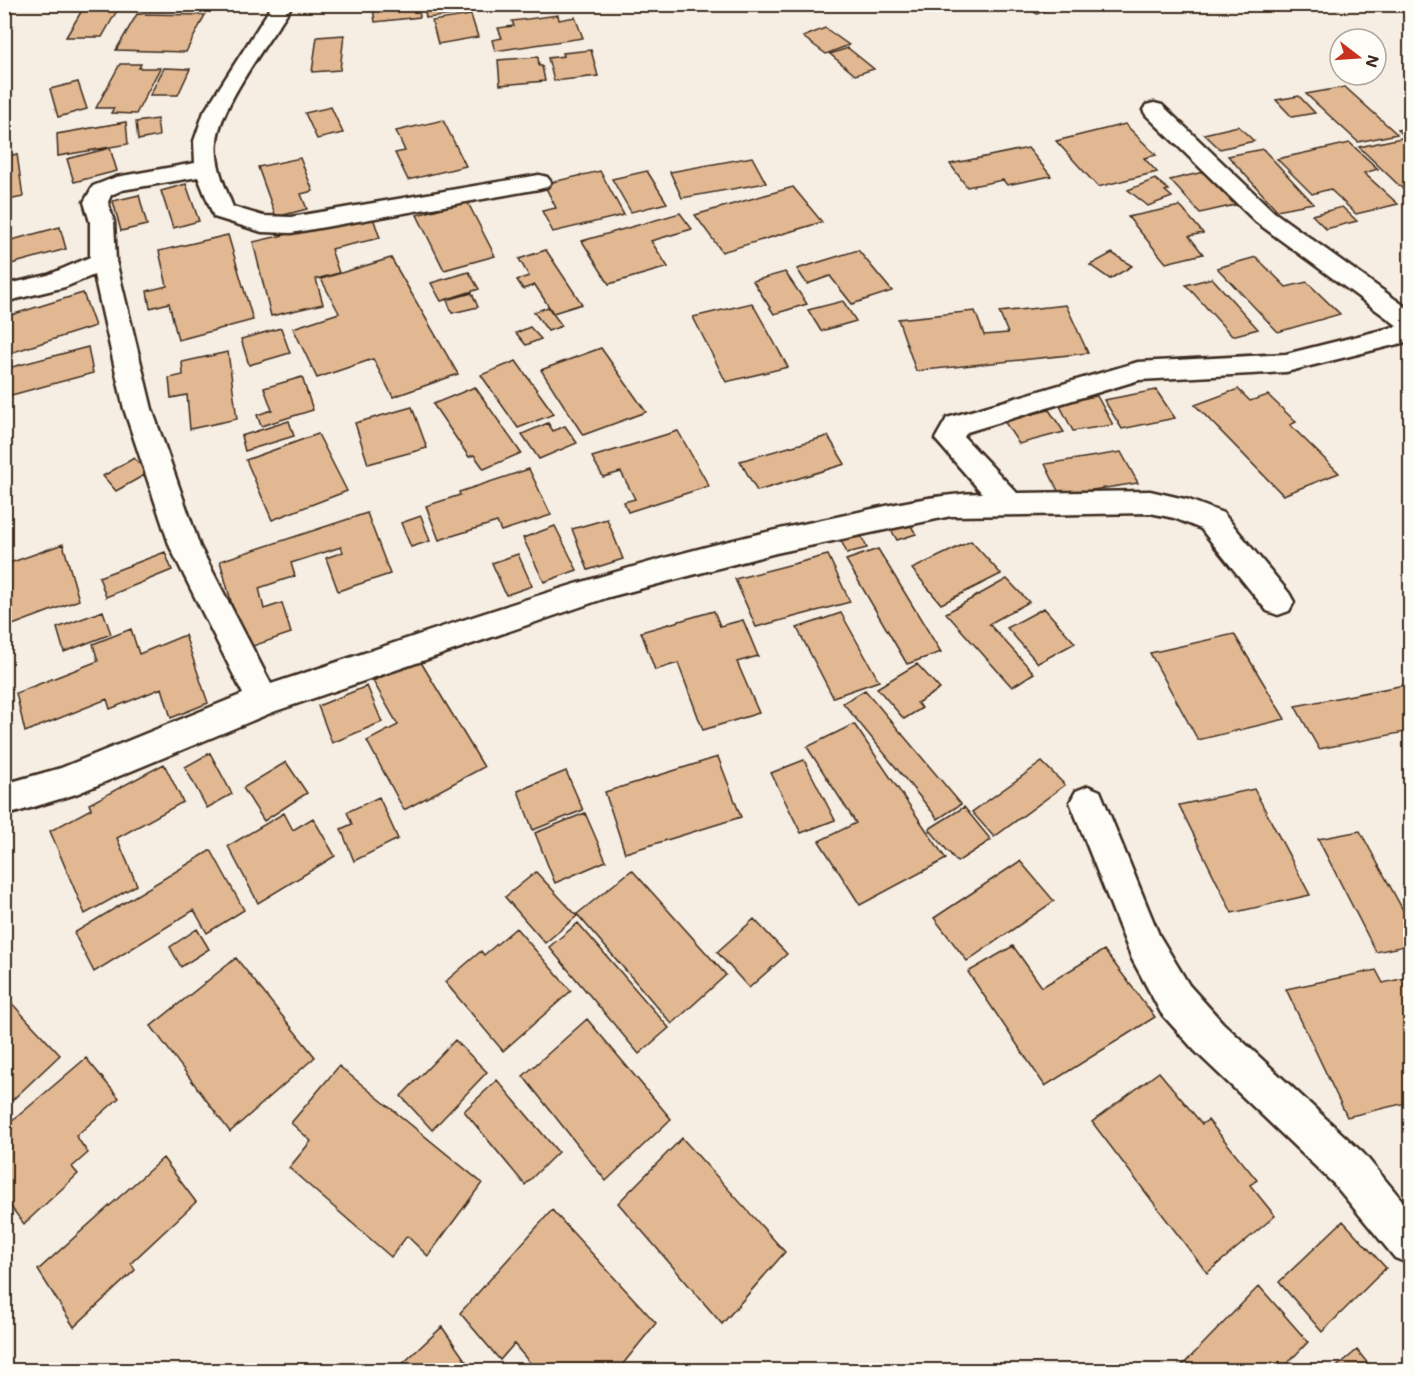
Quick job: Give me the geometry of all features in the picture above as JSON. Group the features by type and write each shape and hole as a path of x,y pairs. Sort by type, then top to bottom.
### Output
{"street":[{"path":"283,4 220,102 205,138 207,168 223,212 262,224 291,225 539,182"},
{"path":"1154,110 1265,216 1410,322"},
{"path":"207,168 116,184 101,191 96,202 102,222 103,261 138,409 184,547 263,700"},
{"path":"4,294 56,281 103,261"},
{"path":"1010,504 949,439 957,425 1138,370 1286,363 1410,332"},
{"path":"4,800 64,783 263,700 607,585 776,541 951,505 1150,502 1179,508 1212,521 1278,602"},
{"path":"1088,802 1144,946 1174,999 1209,1036 1349,1169 1410,1243"}],"building":[{"path":"418,4 420,17 375,22 373,8"},
{"path":"424,4 469,4 471,13 426,18"},
{"path":"799,4 816,4 818,8 801,10"},
{"path":"1023,4 1061,4 1037,14"},
{"path":"84,7 119,7 102,37 66,37"},
{"path":"137,14 205,15 186,52 116,50"},
{"path":"471,15 478,37 438,44 432,21"},
{"path":"558,15 559,20 575,17 583,38 495,51 492,40 502,38 498,28 514,26 512,21"},
{"path":"825,28 849,45 826,54 803,37"},
{"path":"344,35 340,70 312,72 317,37"},
{"path":"848,48 874,69 855,75 830,54"},
{"path":"591,50 598,76 554,81 548,58 564,56 563,53"},
{"path":"538,57 545,81 500,85 498,60"},
{"path":"120,64 141,64 139,68 160,68 136,114 111,113 114,108 96,108"},
{"path":"164,68 190,69 178,95 150,95"},
{"path":"78,82 87,109 58,117 50,89"},
{"path":"1345,87 1397,134 1358,142 1306,94"},
{"path":"1299,96 1315,113 1292,117 1276,100"},
{"path":"331,107 343,133 317,139 305,113"},
{"path":"157,119 159,136 138,140 136,122"},
{"path":"443,120 466,166 408,180 395,153 405,151 396,131"},
{"path":"126,122 128,144 58,156 57,134"},
{"path":"1125,124 1156,155 1144,158 1157,172 1098,187 1056,141"},
{"path":"1238,126 1254,141 1220,149 1204,134"},
{"path":"1410,127 1410,141 1398,130"},
{"path":"1401,138 1410,147 1410,196 1359,147"},
{"path":"1350,143 1378,169 1364,173 1398,204 1356,214 1330,189 1312,194 1277,159"},
{"path":"110,148 117,171 74,182 67,159"},
{"path":"1028,148 1051,176 1007,185 1003,180 967,187 950,164"},
{"path":"1263,149 1313,203 1277,210 1228,156"},
{"path":"17,154 23,197 4,201 4,157"},
{"path":"752,157 766,183 682,198 670,172"},
{"path":"300,158 313,191 301,194 307,209 276,217 258,167"},
{"path":"600,171 624,215 553,232 542,211 556,208 544,184"},
{"path":"647,171 667,203 631,212 612,179"},
{"path":"1203,172 1235,205 1200,213 1170,180"},
{"path":"1155,179 1169,190 1165,191 1172,197 1148,206 1128,190"},
{"path":"186,184 199,221 173,228 161,191"},
{"path":"793,187 822,222 722,252 695,215"},
{"path":"139,195 147,225 121,231 113,201"},
{"path":"467,201 495,256 444,270 417,215"},
{"path":"1180,206 1203,233 1189,236 1203,254 1166,263 1128,217"},
{"path":"1342,207 1357,221 1326,229 1312,215"},
{"path":"680,213 692,229 651,241 668,267 609,284 582,241"},
{"path":"372,215 380,238 331,249 339,273 316,279 323,304 271,316 253,242"},
{"path":"60,227 66,249 4,266 4,242"},
{"path":"228,235 253,320 178,340 169,303 150,308 147,291 167,286 159,251"},
{"path":"546,250 582,304 553,313 535,285 523,289 517,280 529,276 519,259"},
{"path":"858,250 892,291 852,304 830,276 807,284 797,269"},
{"path":"1112,253 1132,266 1110,279 1090,265"},
{"path":"1256,257 1286,287 1307,282 1340,314 1278,332 1217,268"},
{"path":"391,258 458,374 393,397 373,359 317,378 293,328 339,313 321,279"},
{"path":"469,272 479,289 441,301 431,283"},
{"path":"785,272 807,304 774,314 753,281"},
{"path":"1212,278 1258,329 1232,336 1186,285"},
{"path":"83,293 95,326 4,355 4,317"},
{"path":"472,293 478,307 452,313 447,300"},
{"path":"843,301 856,321 821,331 808,310"},
{"path":"752,303 788,367 726,382 693,317"},
{"path":"1066,305 1088,353 916,371 898,319 975,311 984,335 1008,333 999,312"},
{"path":"548,307 562,326 548,331 534,312"},
{"path":"530,327 541,339 526,345 516,333"},
{"path":"281,328 290,353 249,365 241,339"},
{"path":"88,347 93,373 4,397 4,369"},
{"path":"601,348 646,412 583,435 541,370"},
{"path":"228,352 237,419 190,429 187,395 171,398 169,378 183,375 182,362"},
{"path":"516,361 554,414 518,428 481,375"},
{"path":"302,377 313,410 261,426 257,415 272,410 264,388"},
{"path":"475,387 521,453 484,469 474,455 469,457 433,404"},
{"path":"1238,389 1250,401 1268,395 1296,422 1290,425 1339,473 1283,495 1195,405"},
{"path":"1156,390 1175,418 1122,429 1104,400"},
{"path":"1097,396 1113,425 1073,431 1058,402"},
{"path":"412,407 427,448 368,464 355,423"},
{"path":"1049,410 1064,432 1019,444 1004,421"},
{"path":"289,421 294,436 245,451 241,436"},
{"path":"548,423 553,431 565,426 577,443 539,459 522,434"},
{"path":"678,431 709,486 628,512 624,502 635,499 621,472 603,477 592,457"},
{"path":"318,434 347,491 272,520 246,460"},
{"path":"828,436 845,464 757,491 740,461"},
{"path":"1121,452 1138,483 1060,495 1045,464"},
{"path":"134,458 148,473 116,491 103,476"},
{"path":"529,469 551,515 501,531 497,522 439,540 426,506 460,495 459,492"},
{"path":"367,513 390,574 338,591 326,558 343,552 341,547 291,563 295,576 259,588 264,609 282,603 291,633 244,649 220,561"},
{"path":"421,516 430,541 411,547 401,523"},
{"path":"607,519 623,559 588,570 572,529"},
{"path":"908,521 916,534 897,540 889,526"},
{"path":"555,526 577,570 544,582 523,538"},
{"path":"859,531 867,548 847,553 839,536"},
{"path":"971,541 1001,574 941,604 912,569"},
{"path":"63,544 79,600 10,626 4,602 4,565"},
{"path":"878,549 941,652 907,664 846,560"},
{"path":"165,552 172,570 106,597 99,577"},
{"path":"518,554 532,586 506,595 492,563"},
{"path":"828,555 850,602 756,627 735,579"},
{"path":"1007,579 1029,602 989,624 1034,673 1012,687 946,613"},
{"path":"1044,608 1075,643 1038,663 1007,628"},
{"path":"103,611 111,634 64,652 57,628"},
{"path":"714,611 720,626 743,620 758,656 737,662 759,713 703,730 678,663 655,670 641,632"},
{"path":"841,613 879,681 833,697 797,628"},
{"path":"131,629 139,654 185,635 208,703 171,718 162,688 110,709 107,699 25,732 16,693 98,661 93,644"},
{"path":"1234,634 1285,719 1198,740 1150,653"},
{"path":"419,659 484,767 404,810 367,741 398,725 373,681"},
{"path":"917,664 940,689 917,703 922,708 904,719 877,688"},
{"path":"1410,684 1410,731 1319,749 1295,706"},
{"path":"367,686 382,722 332,743 318,706"},
{"path":"865,690 961,804 938,819 843,703"},
{"path":"854,724 946,859 860,905 819,841 856,823 807,747"},
{"path":"210,753 232,794 207,808 185,767"},
{"path":"718,757 741,817 625,853 605,792"},
{"path":"804,760 835,820 801,833 771,773"},
{"path":"286,762 307,793 264,821 243,788"},
{"path":"1042,762 1065,785 994,837 972,812"},
{"path":"164,764 183,802 117,838 137,885 85,914 50,831 91,809 89,804"},
{"path":"566,771 583,810 533,830 518,791"},
{"path":"1254,789 1310,895 1232,913 1179,805"},
{"path":"379,797 398,839 354,861 341,829 352,824 347,812"},
{"path":"964,807 991,840 957,862 929,829"},
{"path":"284,813 293,830 313,818 335,856 258,903 228,846"},
{"path":"585,813 606,861 555,883 535,833"},
{"path":"1360,831 1410,923 1410,945 1376,952 1318,839"},
{"path":"211,850 244,910 207,933 194,910 94,972 74,933"},
{"path":"1020,861 1054,901 967,961 934,918"},
{"path":"632,870 726,975 672,1024 577,914"},
{"path":"536,872 577,916 545,943 505,897"},
{"path":"754,919 787,954 749,988 717,952"},
{"path":"578,923 669,1028 639,1054 549,947"},
{"path":"516,928 571,991 503,1051 445,982 481,951 484,955"},
{"path":"197,929 209,949 181,967 170,947"},
{"path":"1013,946 1042,987 1104,950 1155,1017 1045,1086 968,972"},
{"path":"236,958 315,1057 230,1132 151,1026"},
{"path":"1376,970 1383,983 1410,977 1410,1102 1347,1117 1286,989"},
{"path":"4,995 60,1055 4,1108"},
{"path":"587,1019 671,1119 606,1181 523,1076"},
{"path":"455,1040 487,1072 432,1130 401,1096"},
{"path":"86,1058 119,1098 76,1136 88,1153 72,1167 78,1174 24,1224 4,1198 4,1128"},
{"path":"339,1066 482,1183 428,1256 407,1236 391,1257 289,1168 311,1141 291,1123"},
{"path":"1159,1072 1202,1124 1208,1120 1257,1180 1250,1185 1275,1216 1207,1273 1092,1122"},
{"path":"497,1080 558,1152 525,1185 464,1111"},
{"path":"682,1138 785,1252 722,1324 618,1203"},
{"path":"163,1158 196,1202 131,1263 135,1270 74,1327 38,1270"},
{"path":"552,1210 656,1323 618,1370 536,1370 514,1344 500,1360 460,1313"},
{"path":"1343,1221 1386,1268 1322,1332 1279,1282"},
{"path":"1259,1286 1308,1342 1281,1370 1178,1370"},
{"path":"442,1327 472,1370 396,1370"},
{"path":"1357,1350 1373,1370 1333,1370"}]}
